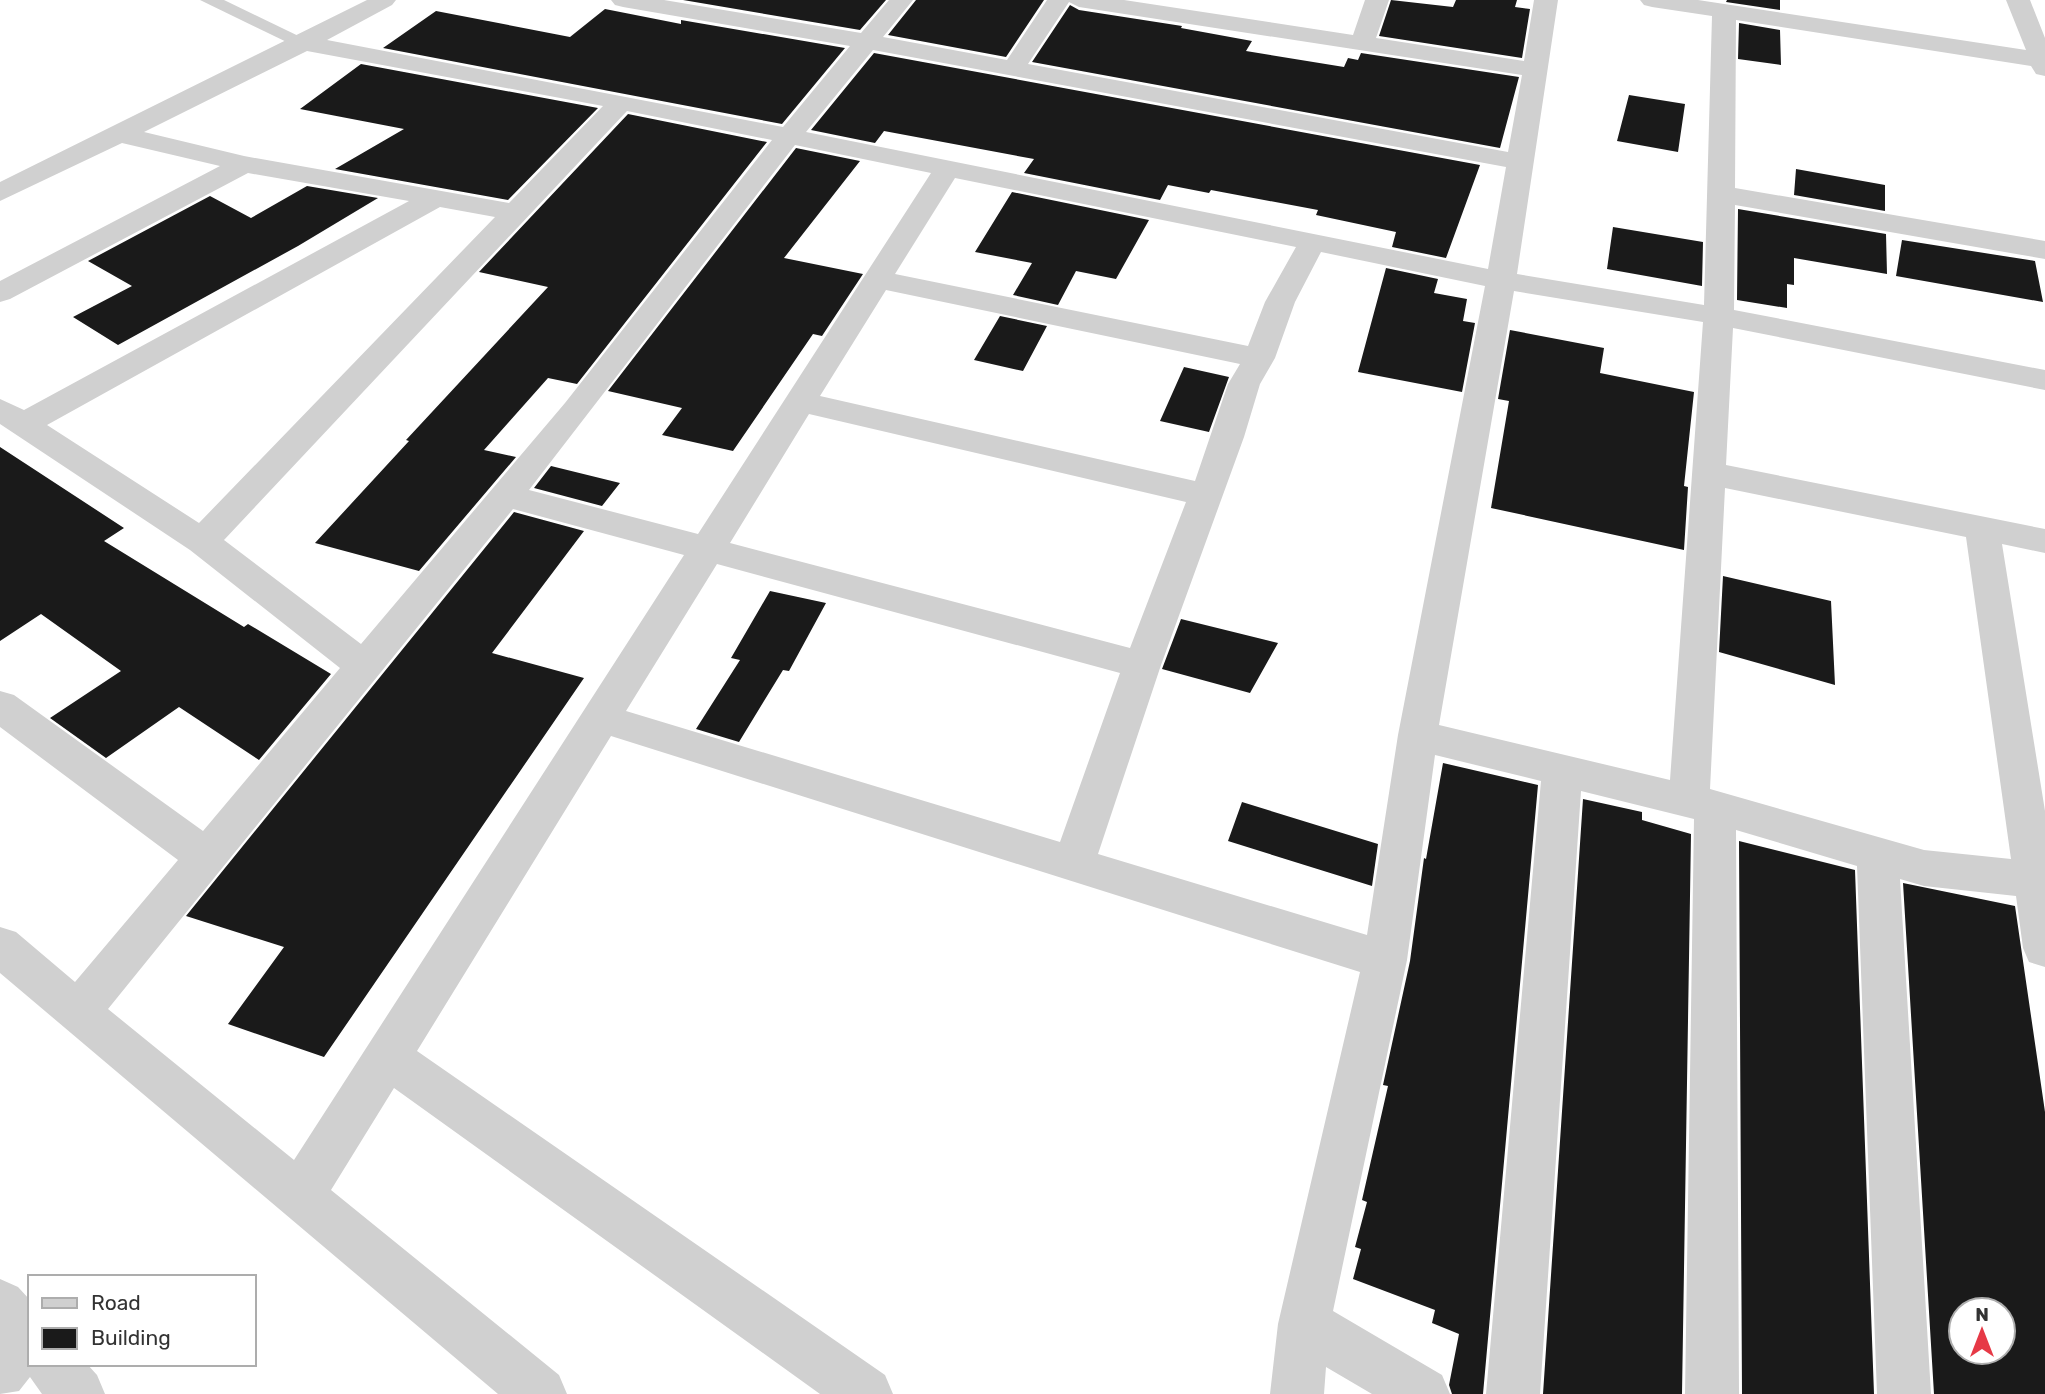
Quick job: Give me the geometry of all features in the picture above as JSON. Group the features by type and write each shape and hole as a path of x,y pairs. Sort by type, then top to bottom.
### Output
{"street":[{"path":"0,193 304,43 384,0"},
{"path":"622,0 867,41 1520,162"},
{"path":"78,1012 362,665 576,410 789,135 901,0"},
{"path":"1013,68 1059,0"},
{"path":"1080,0 1535,70"},
{"path":"1362,43 1377,0"},
{"path":"1297,1394 1304,1324 1385,960 1418,735 1501,280 1546,0"},
{"path":"1652,0 2043,65"},
{"path":"2018,0 2043,65"},
{"path":"1712,1394 1702,804 1709,473 1719,316 1724,11"},
{"path":"304,43 789,135 1501,280 1719,316 2045,380"},
{"path":"202,541 621,102"},
{"path":"119,134 244,164 515,212"},
{"path":"0,293 244,164"},
{"path":"300,1195 706,550 803,402 947,168"},
{"path":"1721,194 2045,250"},
{"path":"362,665 202,541 11,416 436,198"},
{"path":"1074,863 1142,665 1206,495 1244,384 1259,358 1280,302 1313,242"},
{"path":"877,279 1259,358"},
{"path":"803,402 1206,495"},
{"path":"1709,473 2045,541"},
{"path":"505,495 1142,665"},
{"path":"1982,528 2040,880 2045,948"},
{"path":"0,706 205,856"},
{"path":"601,718 1385,960"},
{"path":"1418,735 1702,804 1924,868 2040,880"},
{"path":"1513,1394 1562,770"},
{"path":"1877,853 1904,1394"},
{"path":"0,946 540,1394"},
{"path":"388,1057 866,1394"},
{"path":"1304,1324 1423,1394"},
{"path":"47,1366 78,1394"}],"lane":[{"path":"209,0 304,43"}],"building":[{"path":"683,0 886,0 860,30"},
{"path":"916,0 1044,0 1006,57 888,35"},
{"path":"1391,0 1453,7 1456,0 1517,0 1515,7 1530,9 1522,58 1379,36"},
{"path":"1780,0 1780,10 1726,2"},
{"path":"1070,5 1079,10 1182,26 1181,28 1252,41 1246,51 1344,67 1348,58 1358,60 1361,53 1519,77 1500,148 1032,62"},
{"path":"605,9 681,24 681,20 845,48 782,124 383,48 436,11 570,37"},
{"path":"1739,23 1780,30 1781,65 1738,59"},
{"path":"874,53 1480,165 1446,258 1392,247 1396,232 1316,215 1318,210 1211,190 1209,193 1168,185 1160,200 1024,173 1034,159 884,131 875,143 811,130"},
{"path":"361,64 598,108 508,200 335,169 404,129 300,109"},
{"path":"1629,95 1685,104 1678,152 1617,141"},
{"path":"628,114 767,142 577,384 548,378 484,450 516,457 419,571 315,543 548,287 479,272"},
{"path":"796,148 860,161 784,258 863,274 822,336 813,334 733,451 662,435 682,408 608,391"},
{"path":"1796,169 1885,185 1885,211 1794,195"},
{"path":"307,186 378,198 298,246 118,345 73,317 132,286 88,261 210,196 251,218"},
{"path":"1012,192 1149,220 1116,279 1076,271 1058,305 1013,295 1032,263 975,252"},
{"path":"1738,209 1886,234 1887,274 1794,258 1794,285 1787,284 1787,308 1737,300"},
{"path":"1613,227 1703,242 1702,286 1607,269"},
{"path":"1902,240 2035,261 2043,302 1896,276"},
{"path":"1386,268 1438,279 1434,293 1467,299 1463,321 1475,323 1462,392 1358,372"},
{"path":"1000,316 1047,326 1023,371 974,360"},
{"path":"1510,330 1604,348 1600,373 1694,392 1684,486 1688,487 1684,550 1491,508 1509,401 1498,399"},
{"path":"1184,367 1229,377 1209,432 1160,421"},
{"path":"0,447 124,528 104,541 244,627 248,624 331,674 259,760 179,707 106,758 50,718 121,671 41,614 0,641"},
{"path":"551,466 620,483 602,506 534,488"},
{"path":"514,512 584,531 492,653 584,678 324,1057 228,1024 284,947 186,916"},
{"path":"1723,576 1831,601 1835,685 1719,652"},
{"path":"770,591 826,603 789,671 783,670 739,742 696,729 740,660 731,658"},
{"path":"1181,619 1278,643 1250,693 1162,669"},
{"path":"1443,763 1538,785 1483,1394 1452,1394 1449,1385 1459,1334 1432,1323 1435,1310 1353,1279 1361,1249 1355,1247 1367,1202 1362,1200 1388,1086 1383,1085 1410,961 1424,858 1426,859"},
{"path":"1583,799 1642,812 1642,820 1691,834 1682,1394 1543,1394"},
{"path":"1242,802 1378,844 1372,886 1228,841"},
{"path":"1739,841 1855,870 1874,1394 1742,1394"},
{"path":"1903,883 2015,906 2045,1112 2045,1394 1934,1394"}]}
